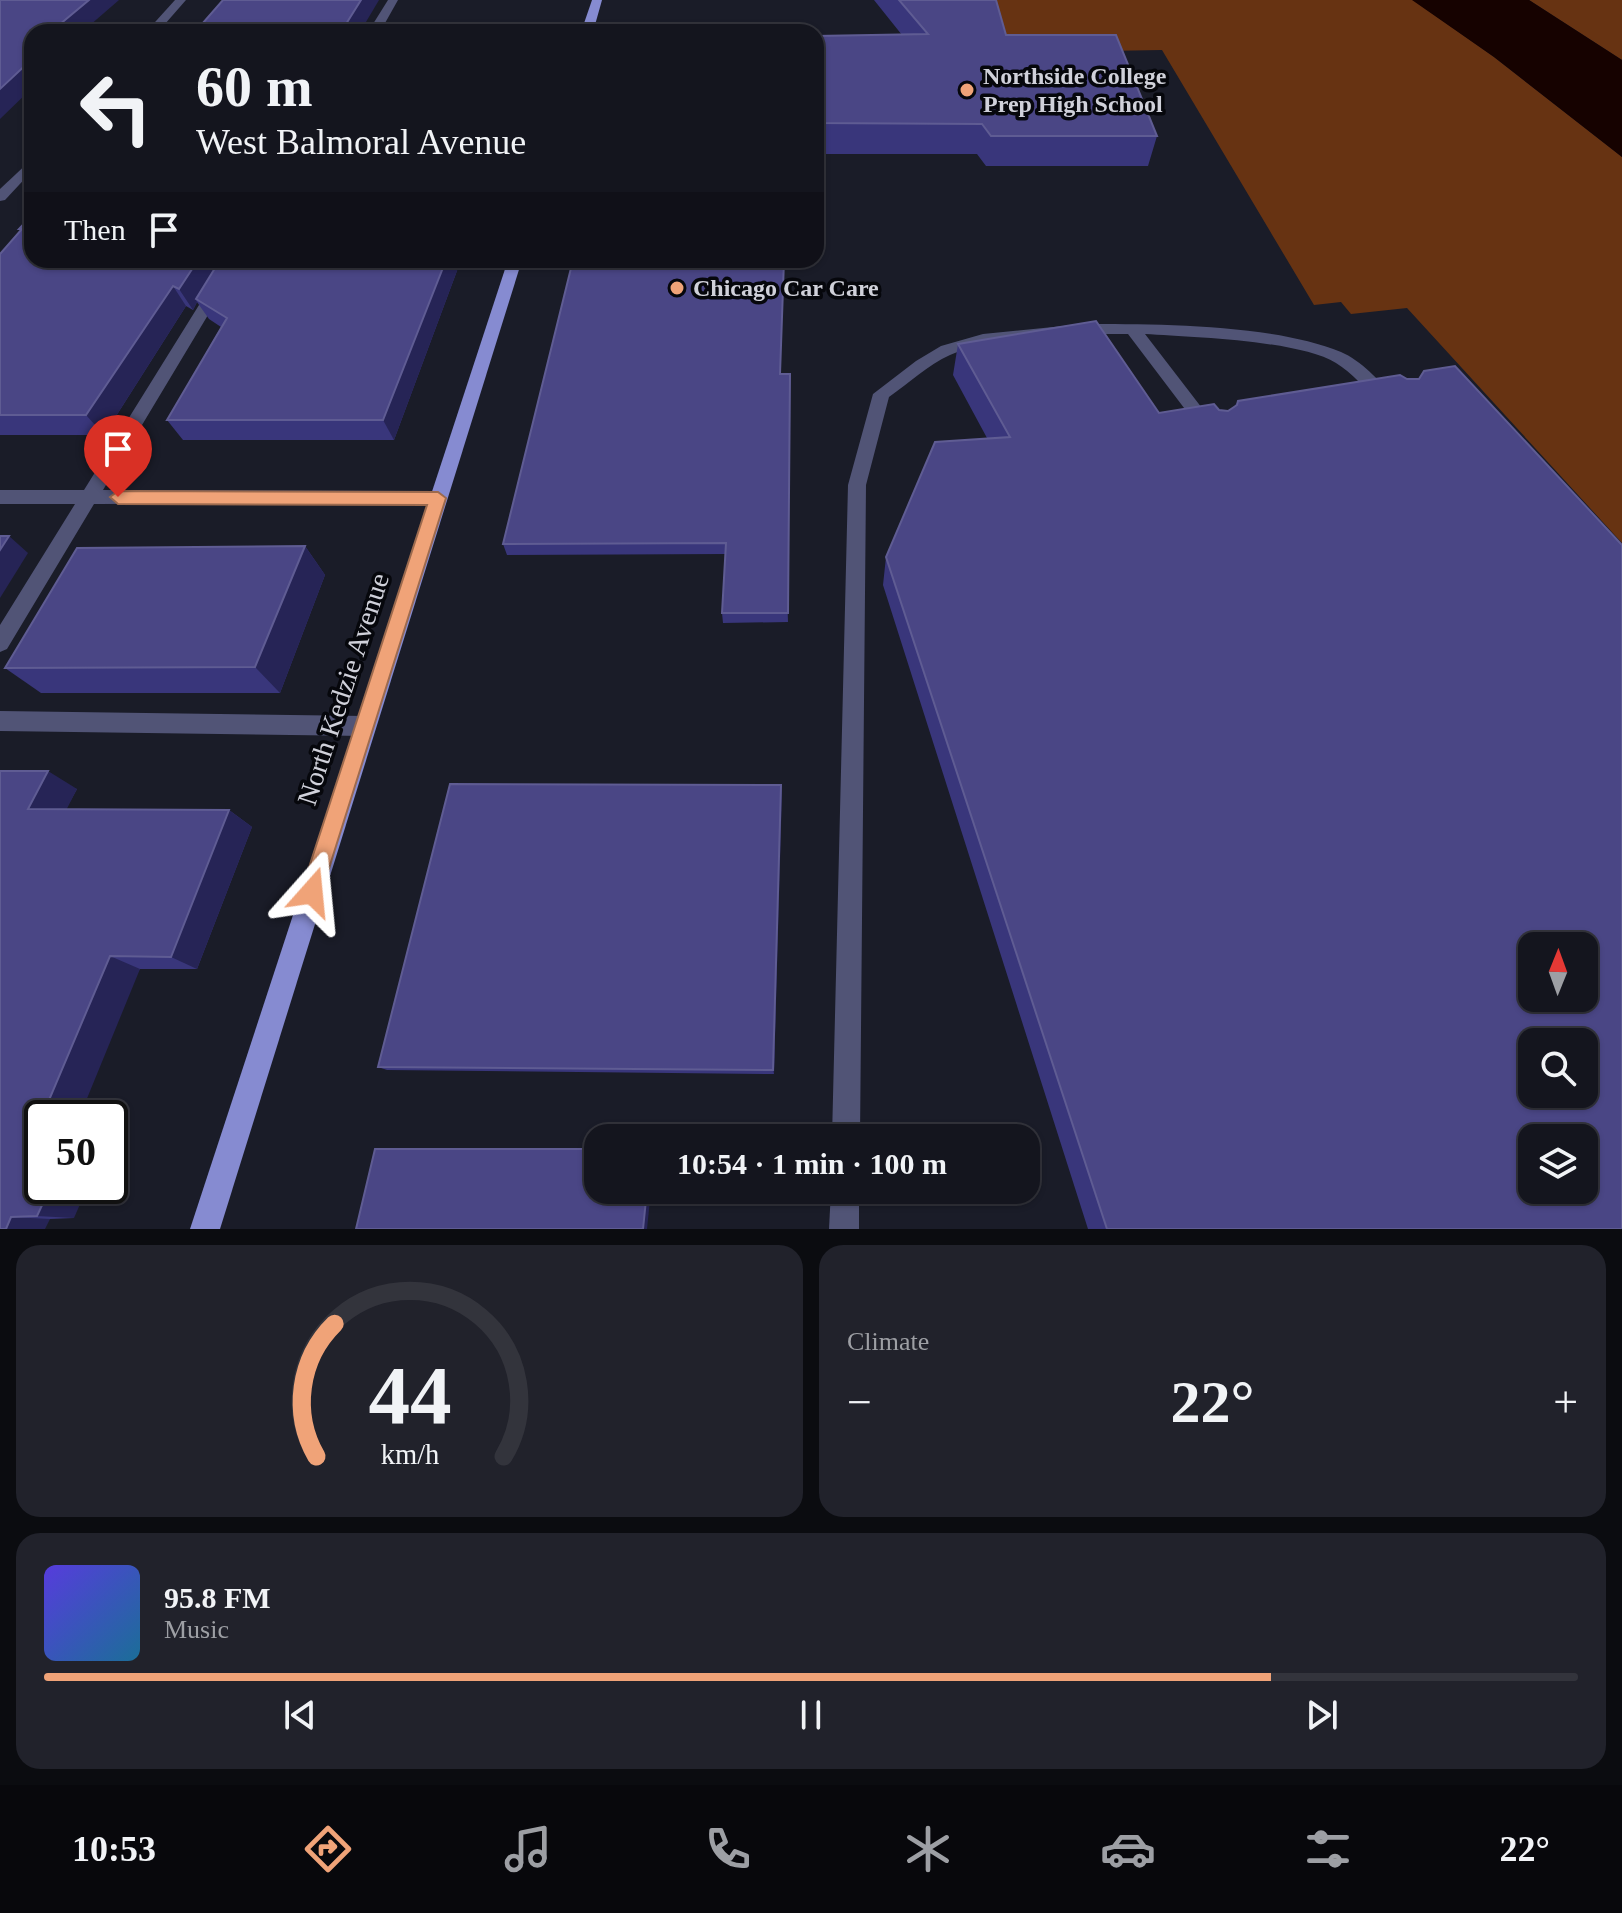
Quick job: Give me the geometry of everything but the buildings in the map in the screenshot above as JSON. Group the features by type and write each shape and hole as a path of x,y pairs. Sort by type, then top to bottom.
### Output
{"main road":[{"path":"590,24 597,0"},
{"name":"North Kedzie Avenue","path":"205,1229 512,268"}],"street":[{"path":"159,24 181,0"},
{"path":"379,24 393,0"},
{"path":"0,197 24,172"},
{"path":"0,643 229,268"},
{"path":"1134,331 1211,433"},
{"path":"846,1124 857,485 881,394 946,350 1012,332 1134,331 1260,339 1336,356 1392,403"},
{"path":"0,497 438,498"},
{"path":"0,721 365,726"},
{"path":"844,1229 845,1204"}],"shaded area":[{"path":"985,0 1413,0 1494,57 1622,157 1622,543 1407,308 1351,314 1341,302 1314,305 1162,50 993,53"},
{"path":"1412,0 1529,0 1622,60 1622,157 1494,57"},
{"path":"1529,0 1622,0 1622,60"}],"place":[{"name":"Northside College Prep High School","path":"967,90"},
{"name":"Chicago Car Care","path":"677,288"}],"route":[{"path":"118,497 438,498 312,892"}]}
